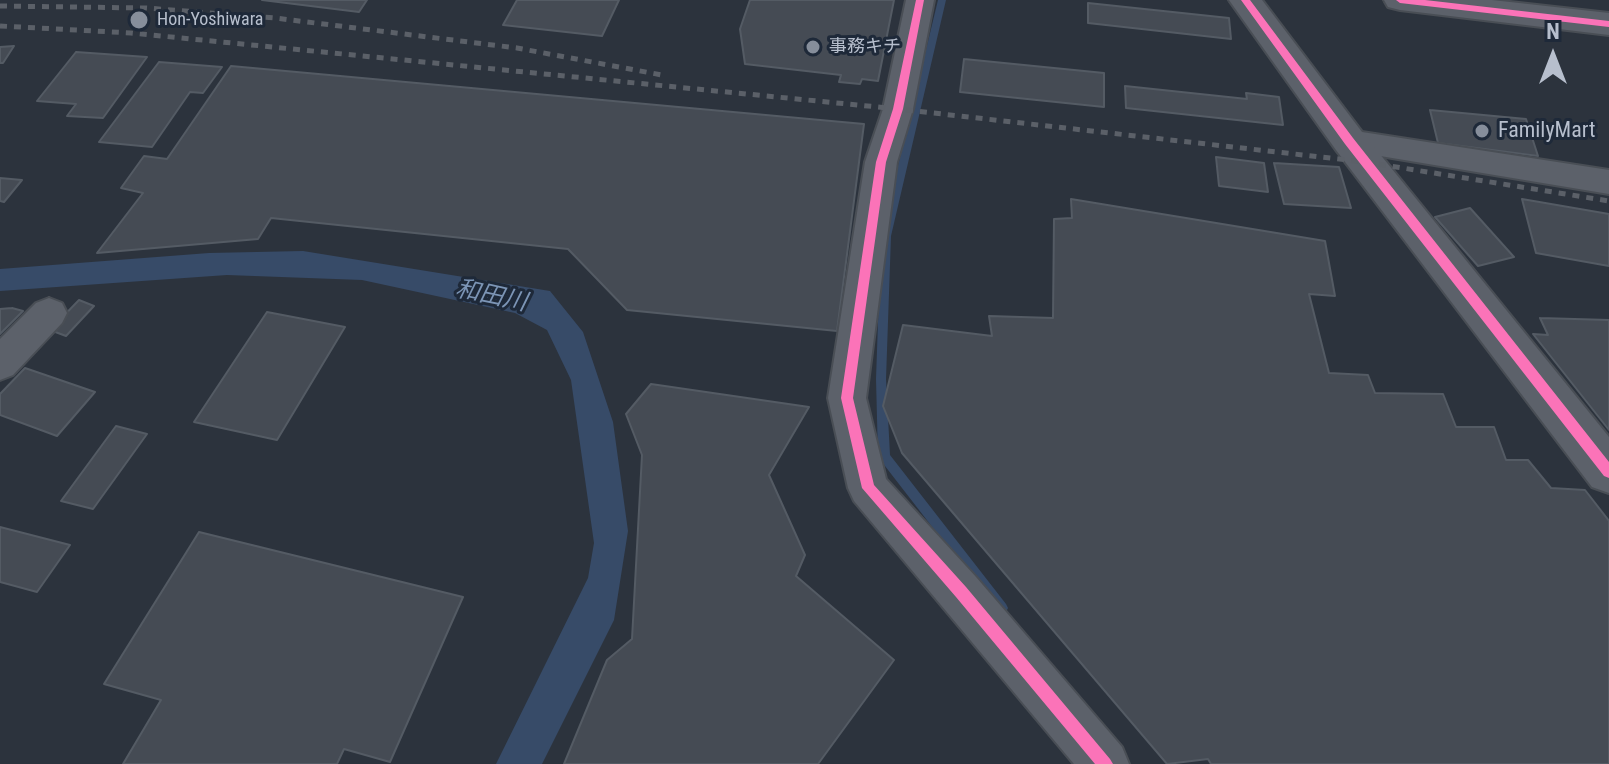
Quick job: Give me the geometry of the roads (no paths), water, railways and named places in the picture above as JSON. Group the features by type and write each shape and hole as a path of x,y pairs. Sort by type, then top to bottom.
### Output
{"street":[{"path":"920,0 898,109 881,162 847,398 868,488 961,592 1105,764"},
{"path":"1245,0 1349,141 1609,472"},
{"path":"1400,0 1609,24"},
{"path":"1349,141 1609,182"},
{"path":"0,364 49,313"}],"water":[{"name":"和田川","path":"303,251 550,291 583,332 613,422 628,531 614,620 542,764 496,764 588,578 594,543 571,380 547,330 515,313 362,280 227,275 0,291 0,269 209,253"}],"waterway":[{"path":"942,0 886,236 881,379 884,457 1002,608"}],"railway":[{"path":"0,6 146,8 275,18 517,48 662,75"},
{"path":"0,26 131,33 898,109 1365,162 1609,201"}],"place":[{"name":"Hon-Yoshiwara","path":"139,20"},
{"name":"事務キチ","path":"813,47"},
{"name":"FamilyMart","path":"1482,131"}]}
